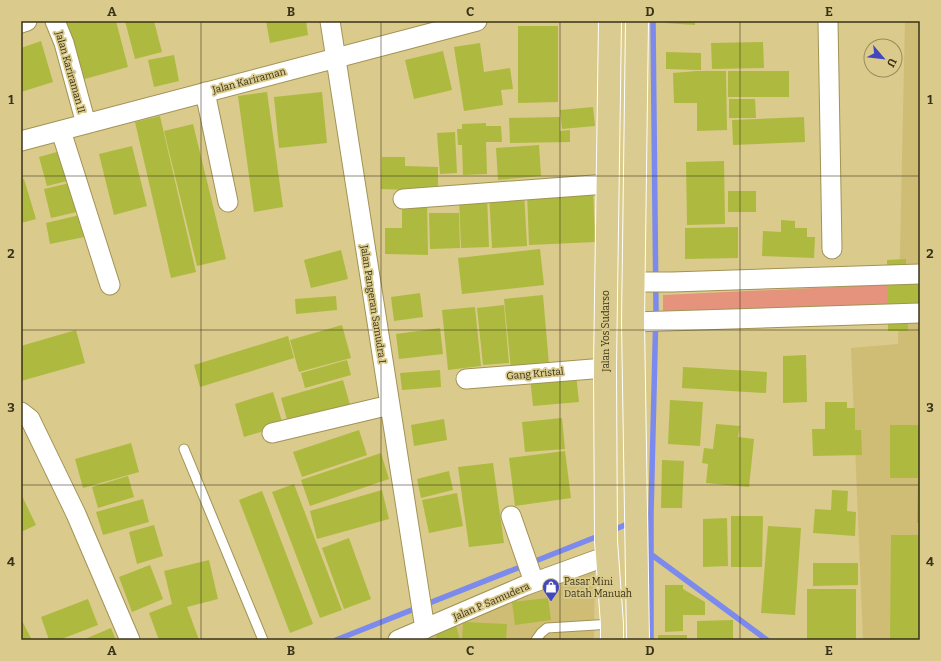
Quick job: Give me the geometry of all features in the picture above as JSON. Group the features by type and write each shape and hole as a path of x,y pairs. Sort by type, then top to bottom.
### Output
{"main road":[{"name":"Jalan Yos Sudarso","path":"610,21 605,368 606,539 612,632"},
{"path":"637,21 633,322 638,640"}],"street":[{"path":"21,23 27,21"},
{"name":"Jalan Kariraman II","path":"55,21 64,43 86,124"},
{"name":"Jalan Pangeran Samudra I","path":"330,21 425,629"},
{"name":"Jalan Kariraman","path":"21,141 477,21"},
{"path":"828,21 832,249"},
{"path":"205,92 228,202"},
{"path":"61,131 110,285"},
{"path":"403,199 607,184"},
{"path":"634,282 920,274"},
{"path":"633,322 920,313"},
{"name":"Gang Kristal","path":"466,379 605,368"},
{"path":"272,434 390,405"},
{"path":"21,412 30,419 76,514 130,640"},
{"path":"511,516 534,582"},
{"name":"Jalan P. Samudera","path":"398,640 534,582 606,539"}],"lane":[{"path":"184,449 263,639"},
{"path":"536,640 541,633 548,628 612,632"}],"shaded area":[{"path":"905,21 920,21 920,640 863,640 851,348 898,344"},
{"path":"920,283 920,304 663,311 663,295"},
{"name":"Pasar Mini Datah Manuah","path":"595,564 594,640 419,640"}],"building":[{"path":"65,21 116,21 128,67 81,80"},
{"path":"125,21 154,21 162,52 135,59"},
{"path":"266,21 306,21 308,35 270,43"},
{"path":"665,21 695,21 695,25 665,23"},
{"path":"518,26 558,26 558,102 518,103"},
{"path":"41,41 53,82 21,92 21,48"},
{"path":"763,42 764,68 712,69 711,43"},
{"path":"480,43 484,72 510,68 513,89 501,90 503,105 464,111 454,47"},
{"path":"443,51 452,90 414,99 405,60"},
{"path":"666,52 701,53 701,70 666,69"},
{"path":"174,55 179,81 154,87 148,60"},
{"path":"726,71 727,130 697,131 697,103 674,103 673,73"},
{"path":"728,71 789,71 789,97 728,97"},
{"path":"267,92 283,207 254,212 238,96"},
{"path":"322,92 327,143 279,148 274,97"},
{"path":"729,99 755,99 756,118 729,118"},
{"path":"593,107 595,126 562,129 560,110"},
{"path":"160,116 196,272 171,278 135,122"},
{"path":"560,117 560,131 570,130 570,142 510,143 509,118"},
{"path":"804,117 805,142 733,145 732,120"},
{"path":"486,123 486,126 501,126 502,142 486,142 487,174 463,175 462,145 458,145 457,129 462,129 462,124"},
{"path":"193,124 226,259 197,266 164,131"},
{"path":"455,132 457,173 440,174 437,133"},
{"path":"539,145 541,176 498,180 496,148"},
{"path":"132,146 147,206 114,215 99,154"},
{"path":"64,150 71,180 47,186 39,157"},
{"path":"382,157 405,157 405,166 438,167 438,191 381,189"},
{"path":"724,161 725,224 687,225 686,162"},
{"path":"21,179 24,179 36,219 21,223"},
{"path":"74,182 81,211 51,218 44,189"},
{"path":"593,188 595,242 529,245 527,192"},
{"path":"728,191 756,191 756,212 728,212"},
{"path":"524,192 527,246 492,248 489,194"},
{"path":"487,196 489,247 461,248 459,198"},
{"path":"402,199 427,199 428,255 385,254 385,228 402,228"},
{"path":"429,213 459,213 460,248 430,249"},
{"path":"84,214 89,236 50,244 46,223"},
{"path":"781,220 795,221 795,228 807,228 807,237 815,237 814,258 762,256 763,231 781,232"},
{"path":"738,227 738,258 685,259 685,228"},
{"path":"540,249 544,285 462,294 458,258"},
{"path":"341,250 348,279 311,288 304,260"},
{"path":"906,259 906,282 920,282 920,305 908,305 908,331 888,331 887,260"},
{"path":"420,293 423,317 394,321 391,297"},
{"path":"543,295 549,365 511,369 504,299"},
{"path":"336,296 337,310 296,314 295,299"},
{"path":"504,305 509,363 483,365 477,308"},
{"path":"475,307 481,366 448,370 442,310"},
{"path":"342,325 351,358 299,372 290,340"},
{"path":"440,328 443,354 399,359 396,334"},
{"path":"76,330 85,363 21,381 21,346"},
{"path":"288,336 294,358 200,387 194,365"},
{"path":"806,355 807,402 783,403 783,356"},
{"path":"347,360 351,375 305,388 301,373"},
{"path":"683,367 767,372 766,393 682,388"},
{"path":"440,370 441,387 402,390 400,373"},
{"path":"576,374 579,402 533,406 530,378"},
{"path":"343,380 350,405 288,423 281,398"},
{"path":"273,392 283,425 244,437 235,404"},
{"path":"670,400 703,402 700,446 668,444"},
{"path":"825,402 847,402 847,408 855,408 855,430 861,430 862,455 813,456 812,429 825,429"},
{"path":"562,418 565,449 525,452 522,422"},
{"path":"444,419 447,440 414,446 411,425"},
{"path":"716,424 740,426 738,437 754,439 749,487 706,483 708,464 702,463 704,448 713,449"},
{"path":"890,425 920,425 920,523 917,523 918,478 890,478"},
{"path":"359,430 367,455 302,477 293,452"},
{"path":"131,443 139,472 83,488 75,459"},
{"path":"565,451 571,498 515,506 509,458"},
{"path":"381,453 389,479 310,506 301,480"},
{"path":"662,460 684,461 682,508 661,508"},
{"path":"493,463 504,543 469,547 458,467"},
{"path":"449,471 453,490 421,498 417,479"},
{"path":"128,476 134,497 98,508 92,487"},
{"path":"294,484 342,610 320,618 272,492"},
{"path":"382,490 389,519 317,539 310,511"},
{"path":"832,490 848,491 847,511 856,512 855,536 813,533 815,509 831,510"},
{"path":"262,491 313,624 290,633 239,500"},
{"path":"457,493 463,526 429,533 422,500"},
{"path":"21,496 36,525 21,532"},
{"path":"143,499 149,522 103,535 96,512"},
{"path":"731,516 763,516 762,567 731,567"},
{"path":"727,518 728,566 703,567 703,519"},
{"path":"154,525 163,556 137,564 129,532"},
{"path":"768,526 801,528 795,615 761,613"},
{"path":"891,535 920,535 920,640 890,640"},
{"path":"349,538 371,599 344,609 322,548"},
{"path":"209,560 218,599 187,607 199,640 159,640 149,613 172,604 164,571"},
{"path":"813,563 858,563 858,585 813,586"},
{"path":"150,565 163,599 132,612 119,577"},
{"path":"665,585 683,585 683,589 705,602 705,615 683,615 683,631 665,632"},
{"path":"807,589 856,589 856,640 807,640"},
{"path":"548,598 551,620 515,625 512,602"},
{"path":"88,599 98,625 59,640 49,640 41,617"},
{"path":"21,619 32,640 21,640"},
{"path":"733,620 733,640 697,640 697,621"},
{"path":"455,622 460,640 437,640 434,628"},
{"path":"463,622 507,624 506,640 462,640"},
{"path":"111,628 116,640 85,639"},
{"path":"658,635 687,635 687,640 658,640"}],"waterway":[{"path":"651,640 651,514 656,309 653,21"},
{"path":"611,531 632,522"},
{"path":"336,640 601,535"},
{"path":"652,555 767,640"}],"place":[{"name":"Pasar Mini Datah Manuah","path":"551,602"}]}
